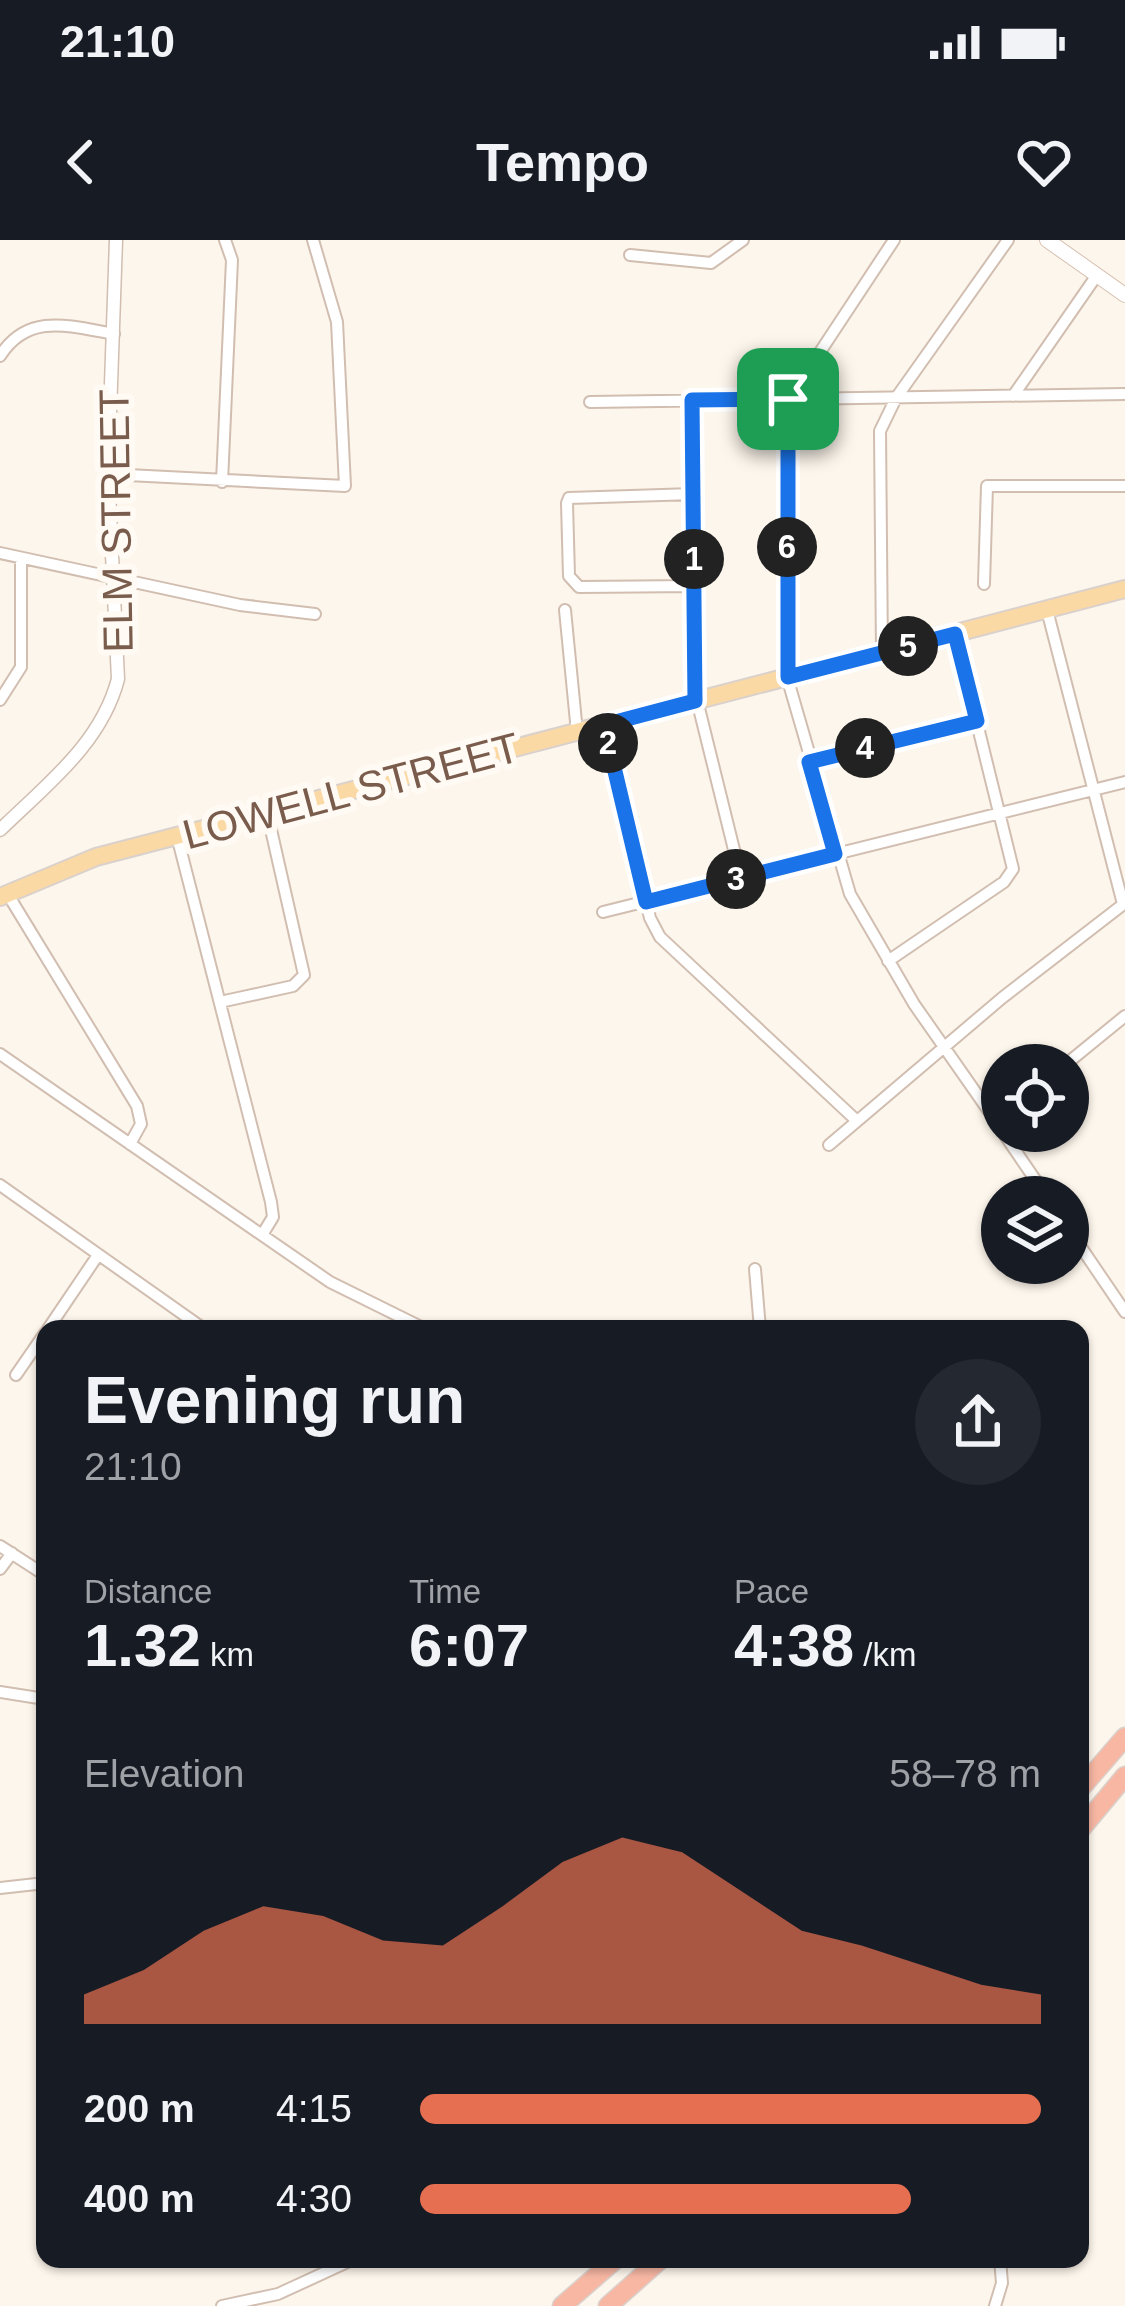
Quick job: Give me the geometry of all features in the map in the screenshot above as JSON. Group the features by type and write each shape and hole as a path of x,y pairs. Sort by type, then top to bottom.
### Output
{"highway":[{"path":"1089,1779 1125,1737"},
{"path":"1089,1819 1125,1777"},
{"path":"562,2306 606,2268"},
{"path":"608,2306 651,2268"}],"main road":[{"path":"1047,240 1125,295"},
{"name":"LOWELL STREET","path":"4,895 53,871 177,836 1125,589"}],"street":[{"name":"ELM STREET","path":"0,830 76,756 108,711 120,663 109,474 116,240"},
{"path":"222,482 232,260 225,240"},
{"path":"109,474 345,487 338,322 313,240"},
{"path":"630,255 711,263 742,240"},
{"path":"894,240 788,399 788,677 850,894 888,961 981,1098"},
{"path":"882,652 877,459 883,423 1008,240"},
{"path":"1013,396 1096,275"},
{"path":"0,356 18,335 43,324 114,334"},
{"path":"590,402 1125,394"},
{"path":"692,400 695,701 741,878"},
{"path":"984,584 984,488 1125,486"},
{"path":"693,494 569,498 573,581 579,587 694,586"},
{"path":"0,553 114,579 315,614"},
{"path":"0,700 21,667 21,558"},
{"path":"565,610 577,732"},
{"path":"829,1145 1124,904 1047,610"},
{"path":"888,961 1011,876 955,634"},
{"path":"809,762 977,721"},
{"path":"604,725 646,902 667,946 857,1121"},
{"path":"603,912 1125,782"},
{"path":"220,1002 293,986 304,975 267,812"},
{"path":"177,836 273,1210 262,1235"},
{"path":"4,895 137,1106 141,1124 130,1144"},
{"path":"1089,1045 1125,1016"},
{"path":"0,1054 349,1293 406,1320"},
{"path":"0,1185 191,1320"},
{"path":"55,1320 98,1255"},
{"path":"1089,1259 1125,1312"},
{"path":"755,1269 759,1320"},
{"path":"16,1376 36,1348"},
{"path":"0,1569 6,1550 36,1569"},
{"path":"0,1692 36,1698"},
{"path":"0,1888 36,1884"},
{"path":"222,2306 278,2294 335,2268"},
{"path":"995,2306 1001,2268"}],"route":[{"path":"788,399 788,677 955,634 977,721 809,762 835,854 646,902 604,725 695,701 692,400 788,399"}]}
